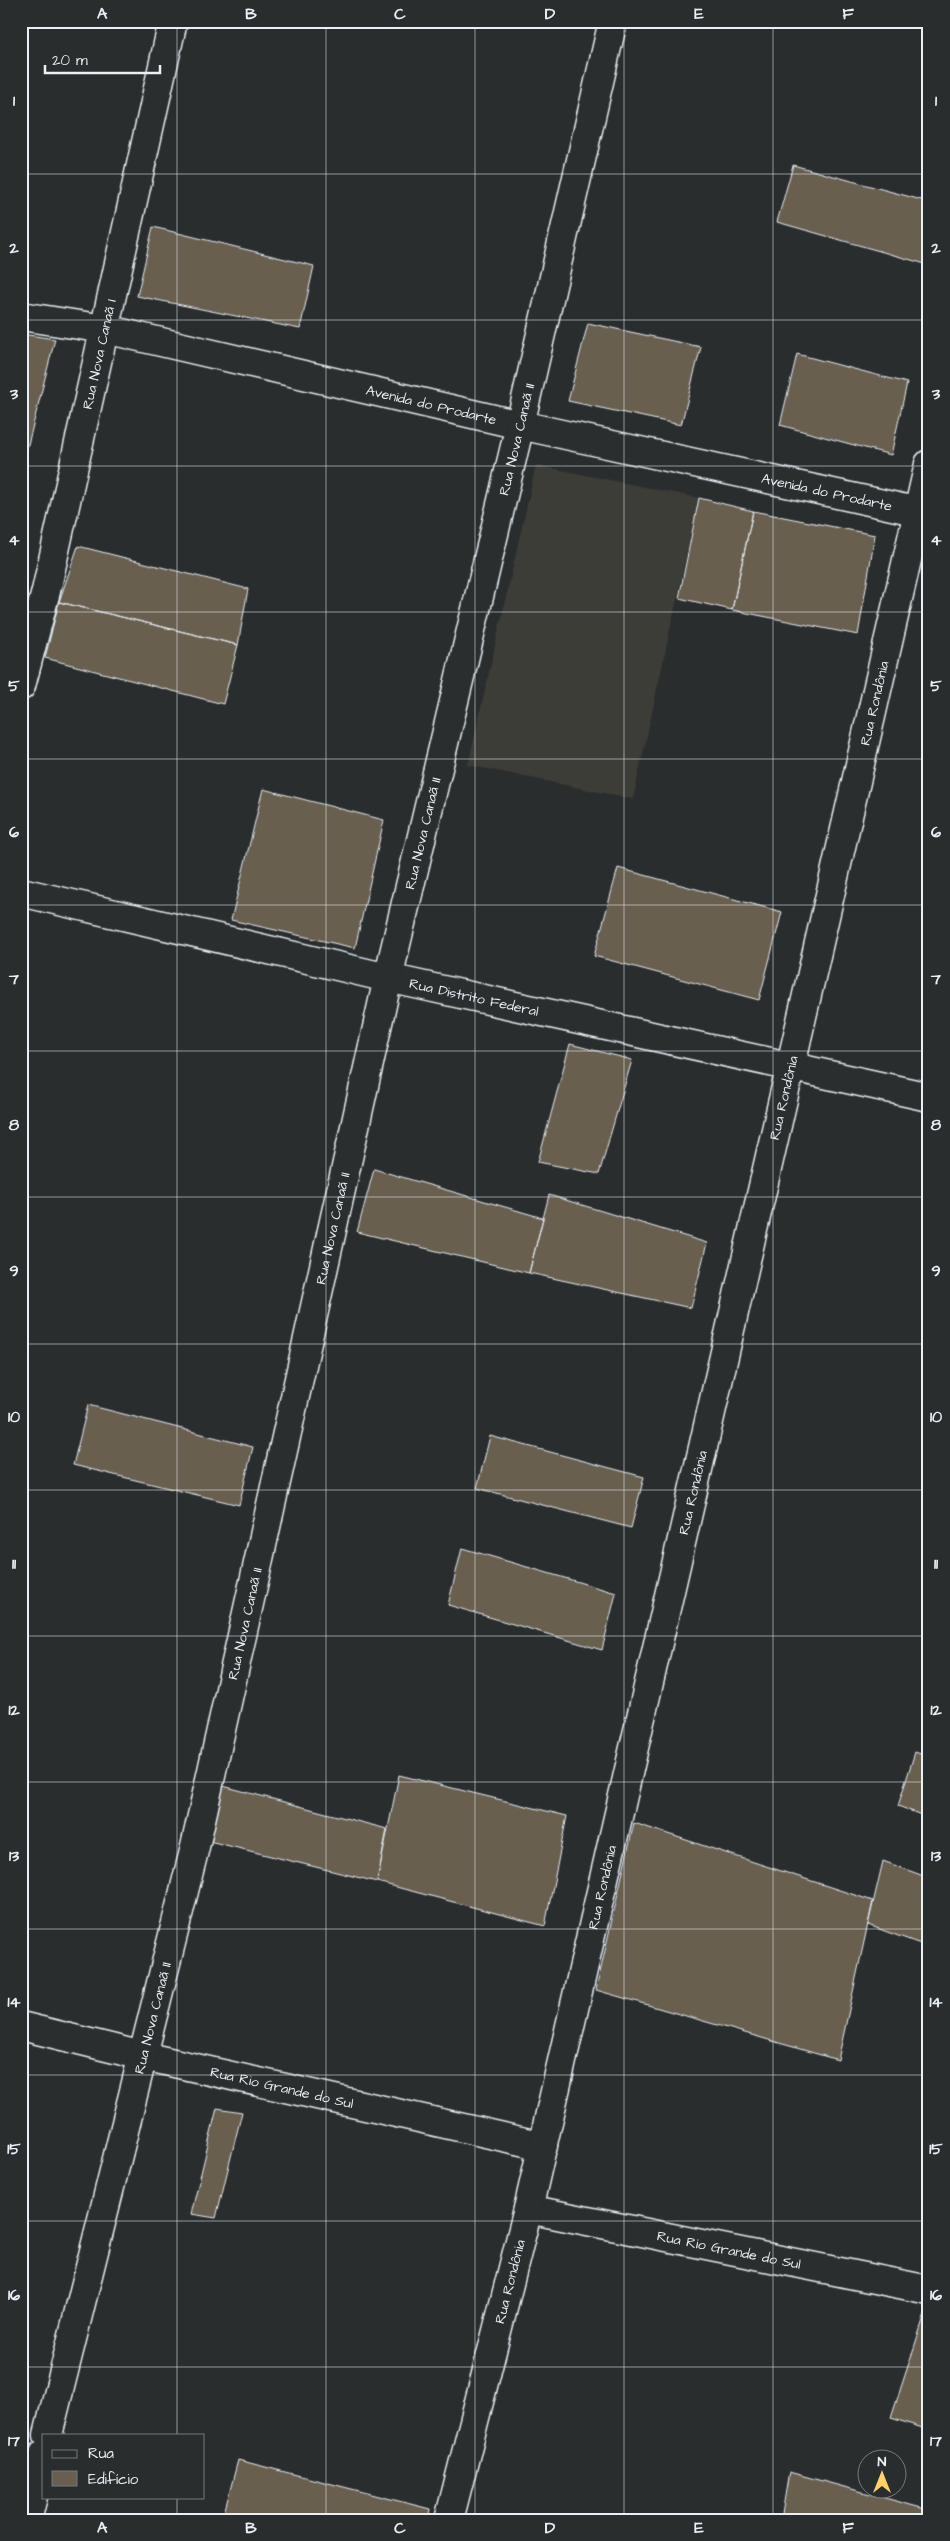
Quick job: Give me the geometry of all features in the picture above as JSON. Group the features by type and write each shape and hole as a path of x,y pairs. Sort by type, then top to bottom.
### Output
{"street":[{"name":"Rua Nova Canaã I","path":"21,686 46,592 173,21"},
{"name":"Rua Nova Canaã II","path":"48,2434 194,1847 388,978 520,425 612,21"},
{"name":"Avenida do Prodarte","path":"21,316 105,329 520,425 923,513"},
{"name":"Rua Rondônia","path":"449,2520 543,2146 789,1065 923,513 929,464"},
{"name":"Rua Distrito Federal","path":"21,892 388,978 929,1097"},
{"name":"Rua Rio Grande do Sul","path":"21,2026 143,2056 543,2146"},
{"name":"Rua Rio Grande do Sul","path":"528,2209 929,2290"},
{"path":"27,2520 42,2462"}],"shaded area":[{"path":"536,465 699,498 633,799 468,765"}],"building":[{"path":"793,165 929,202 929,265 777,222"},
{"path":"153,227 314,266 300,329 137,296"},
{"path":"588,323 701,347 681,425 568,401"},
{"path":"21,334 55,339 22,468 21,468"},
{"path":"797,354 907,383 891,455 780,425"},
{"path":"699,498 753,511 732,610 679,598"},
{"path":"753,511 875,535 858,635 732,610"},
{"path":"78,546 248,589 238,645 59,602"},
{"path":"59,602 238,645 223,704 45,658"},
{"path":"263,789 384,820 355,948 231,920"},
{"path":"618,868 782,912 759,1000 594,956"},
{"path":"570,1044 632,1060 599,1174 538,1162"},
{"path":"374,1169 543,1218 529,1273 357,1232"},
{"path":"549,1195 707,1243 691,1308 529,1273"},
{"path":"88,1405 253,1447 239,1505 73,1465"},
{"path":"490,1436 644,1477 631,1528 477,1488"},
{"path":"462,1548 616,1593 602,1650 448,1605"},
{"path":"915,1752 929,1757 929,1818 898,1806"},
{"path":"399,1775 567,1816 545,1926 377,1882"},
{"path":"223,1786 387,1829 377,1882 209,1841"},
{"path":"634,1823 873,1901 838,2060 596,1990"},
{"path":"883,1861 929,1878 929,1947 868,1925"},
{"path":"217,2108 242,2112 216,2218 191,2214"},
{"path":"925,2314 929,2315 929,2430 891,2418"},
{"path":"238,2460 430,2509 428,2520 233,2520 223,2517"},
{"path":"789,2472 858,2491 858,2498 885,2498 929,2510 929,2520 781,2520"}]}
